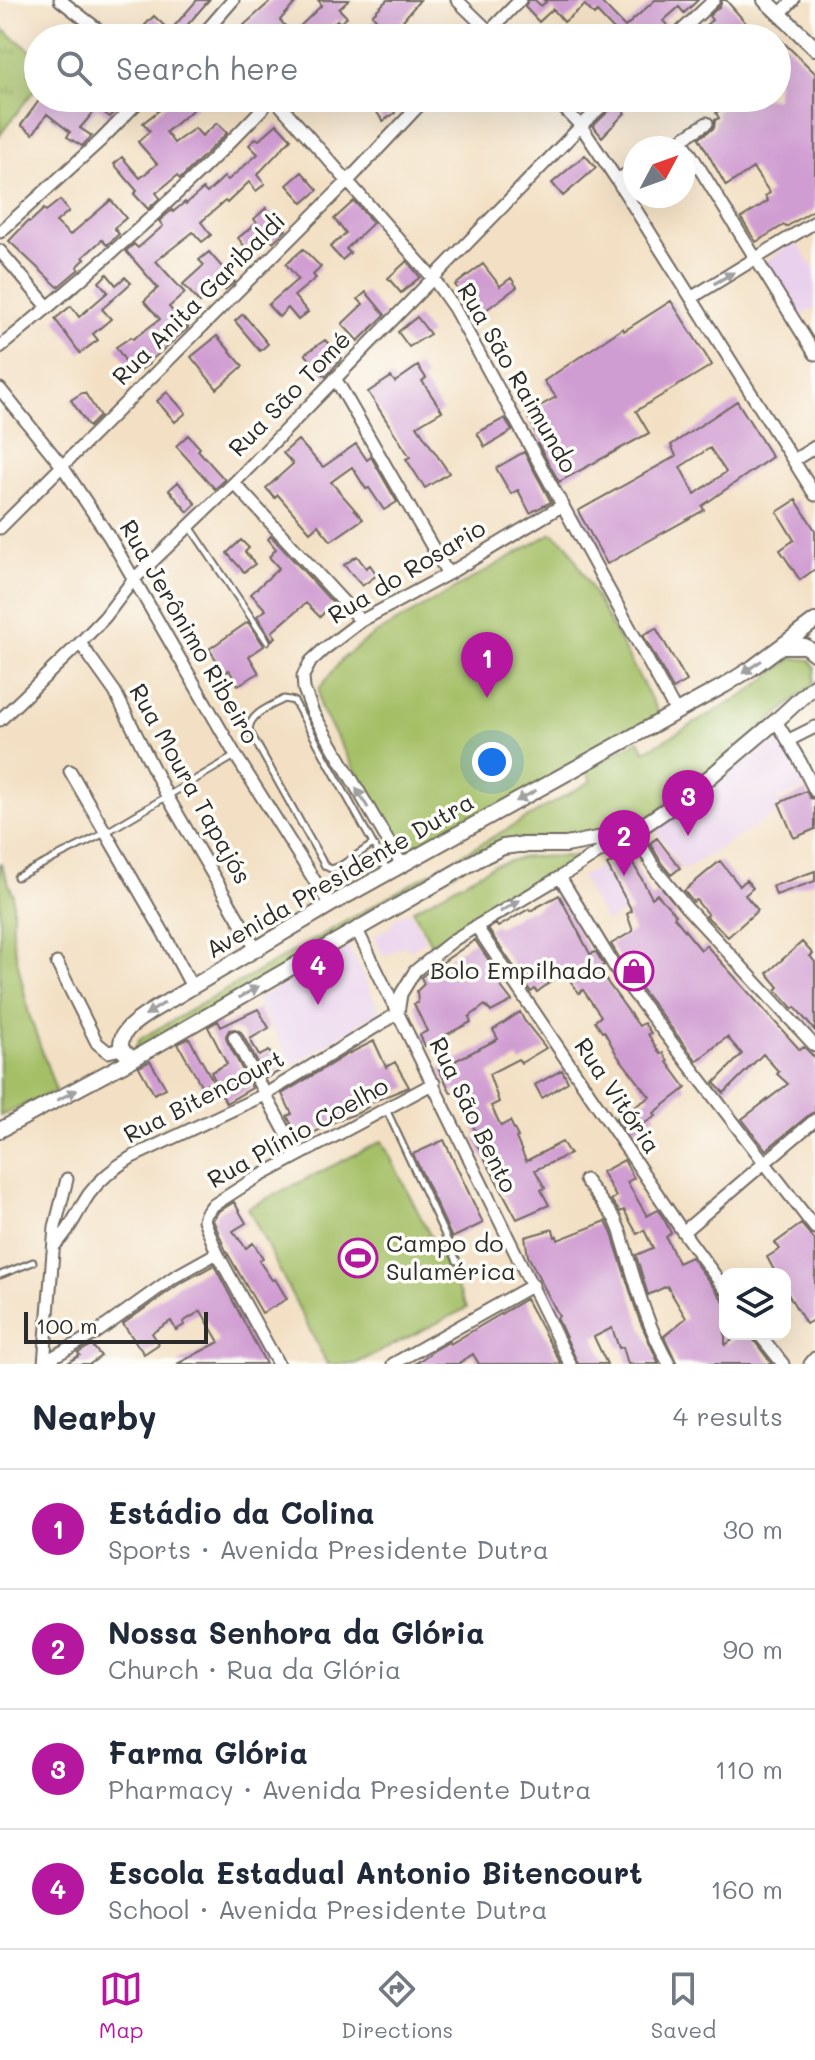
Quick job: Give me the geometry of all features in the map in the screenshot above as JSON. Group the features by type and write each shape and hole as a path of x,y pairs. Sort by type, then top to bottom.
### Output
{"street":[{"path":"60,0 91,24"},
{"path":"216,24 233,0"},
{"path":"457,0 478,24"},
{"path":"499,24 520,0"},
{"path":"689,24 714,0"},
{"path":"765,0 790,24"},
{"path":"780,14 793,0"},
{"path":"791,25 815,48"},
{"path":"0,232 128,112"},
{"path":"0,347 188,182 259,112"},
{"name":"Rua São Raimundo","path":"285,112 433,278 478,350 676,712"},
{"name":"Rua Anita Garibaldi","path":"0,528 347,182 413,112"},
{"path":"568,112 581,126 617,180 815,495"},
{"name":"Rua São Tomé","path":"0,720 80,643 133,580 234,483 596,112"},
{"path":"688,136 707,123"},
{"path":"695,161 815,354"},
{"path":"617,180 623,176"},
{"path":"691,298 815,222"},
{"path":"0,251 48,307"},
{"path":"335,378 448,574"},
{"name":"Rua Jerônimo Ribeiro","path":"0,389 62,466 110,538 236,756 330,905"},
{"path":"794,460 815,447"},
{"path":"234,483 361,621"},
{"name":"Rua do Rosario","path":"396,869 313,713 304,689 303,676 311,661 361,621 448,574 563,505"},
{"name":"Avenida Presidente Dutra","path":"127,1054 120,1041 130,1026 330,905 752,668 815,621"},
{"name":"Rua Moura Tapajós","path":"80,643 115,692 167,796 256,949"},
{"path":"783,646 805,646 815,654"},
{"name":"Avenida Presidente Dutra","path":"0,1130 127,1054 503,847 566,845 632,832 691,793 815,685"},
{"path":"776,721 815,791"},
{"path":"789,740 815,727"},
{"path":"70,771 192,987"},
{"path":"398,1013 401,994 415,971 455,939 632,832 655,869 686,907 815,1046"},
{"path":"560,877 619,974 815,1228"},
{"name":"Rua Vitória","path":"476,926 719,1281"},
{"name":"Rua São Bento","path":"357,930 570,1364"},
{"path":"57,963 97,1043 108,1052 127,1054"},
{"name":"Rua Bitencourt","path":"54,1246 70,1230 89,1195 116,1167 266,1094 398,1013"},
{"path":"234,1037 298,1155"},
{"name":"Rua Plínio Coelho","path":"217,1253 204,1220 212,1206 298,1155 434,1083"},
{"path":"683,1232 815,1120"},
{"path":"44,1363 55,1227 67,1179"},
{"path":"585,1180 615,1219 644,1309 669,1364"},
{"path":"44,1363 96,1333 174,1277 217,1253 278,1364"},
{"path":"393,1364 533,1285"},
{"path":"764,1340 783,1364"},
{"path":"810,1364 815,1358"}],"lane":[{"path":"190,527 267,641"},
{"path":"373,844 340,866 331,869 325,866 249,730 253,717 284,699 294,701 373,844 396,869"},
{"path":"17,877 105,833 236,756"},
{"path":"386,1109 457,1261"},
{"path":"0,1275 33,1262"}],"shaded area":[{"path":"796,241 815,271 815,308 795,319 764,263"},
{"path":"777,732 811,786 777,799 779,812 684,870 654,828"},
{"path":"603,865 628,910 606,922 581,877"},
{"path":"410,911 426,941 409,950 405,945 384,956 373,936 393,926 392,920"},
{"path":"348,946 380,1011 293,1065 256,1000"}],"green space":[{"path":"0,27 24,45 24,103 0,135"},
{"path":"552,533 567,544 662,719 405,861 320,707 319,689 343,658 372,636"},
{"path":"793,658 810,660 815,667 814,683 741,747 629,832 511,840 147,1049 134,1050 140,1039 591,781 586,770 639,740 645,751 746,694"},
{"path":"582,856 431,944 413,910 494,865 525,857"},
{"path":"0,862 13,894 13,941 29,1014 56,1091 0,1116"},
{"name":"Campo do Sulamérica","path":"382,1141 467,1308 355,1364 327,1364 248,1208"}],"building":[{"path":"197,0 209,0 188,24 176,24"},
{"path":"272,0 298,0 280,20 284,24 245,24"},
{"path":"318,0 349,0 339,9 347,17 340,23 337,20 333,24 302,24 322,5"},
{"path":"387,0 420,0 400,24 372,24 376,19 372,15"},
{"path":"528,0 535,0 541,6 546,2 544,0 599,0 622,24 608,24 585,5 564,22 553,9 539,22 525,7"},
{"path":"655,0 698,0 684,13 679,7 663,21 666,24 628,24"},
{"path":"722,0 726,0 747,24 707,24 712,20 709,16"},
{"path":"154,16 163,24 146,24"},
{"path":"791,50 815,73 815,209 756,242 741,218 768,201 765,196 770,193 753,168 726,186 699,138 714,128 715,120 719,118 716,113 791,112"},
{"path":"31,112 94,112 80,128 92,136 82,146 67,137 70,132 47,114 33,134 21,125"},
{"path":"157,112 190,112 166,132 174,143 195,128 202,136 217,123 227,133 180,179 177,176 156,193 160,198 148,209 114,164 122,157 140,178 157,164 138,142 150,131 143,123"},
{"path":"377,112 395,113 383,121"},
{"path":"608,112 625,113 602,137 593,126"},
{"path":"277,124 291,139 257,175 265,184 256,191 249,182 201,222 211,235 202,242 193,232 156,261 185,293 169,307 188,328 134,374 116,347 160,319 144,301 158,288 126,251 134,244 138,248 163,226 159,221 172,210 186,204 203,189 207,193 224,177 228,180 258,154 249,145"},
{"path":"585,155 596,168 563,196 552,183"},
{"path":"302,172 318,190 303,203 287,185"},
{"path":"60,200 69,211 56,222 70,235 111,200 126,218 114,228 119,234 107,245 102,240 83,257 85,259 77,267 79,269 58,287 9,241 28,221"},
{"path":"354,201 373,223 346,249 350,253 342,260 330,247 346,233 334,219"},
{"path":"266,208 286,230 273,242 269,238 250,253 238,238 257,223 254,219"},
{"path":"303,249 321,267 313,275 316,278 294,296 308,312 298,320 288,308 279,317 268,305 298,279 286,264"},
{"path":"209,252 235,282 225,290 221,285 200,303 183,284 204,265 199,260"},
{"path":"407,261 420,277 401,293 388,278"},
{"path":"483,264 500,286 511,278 517,287 471,321 466,311 472,307 455,285"},
{"path":"107,274 116,285 125,277 131,283 102,309 111,319 93,334 98,340 80,353 55,319 71,306 79,317 108,292 99,282"},
{"path":"366,292 385,315 358,341 342,324 363,304 358,299"},
{"path":"671,301 712,365 636,411 649,433 559,482 526,414 556,397 544,381 623,328 624,331"},
{"path":"243,314 268,344 260,351 235,321"},
{"path":"417,317 430,334 409,347 398,332"},
{"path":"217,336 243,366 217,389 191,357"},
{"path":"325,340 342,358 326,377 305,354"},
{"path":"418,366 426,378 422,381 442,411 417,426 449,473 425,488 406,459 410,457 368,392 391,377 395,382"},
{"path":"167,392 186,413 175,422 157,401"},
{"path":"82,393 100,416 89,427 71,400"},
{"path":"737,401 772,457 702,506 704,510 607,564 578,511 676,456 671,445","holes":["710,448 726,472 695,494 680,467"]},
{"path":"505,418 512,431 485,447 477,433"},
{"path":"188,435 225,480 215,489 176,446"},
{"path":"298,440 323,467 356,444 367,460 371,457 397,502 384,510 352,467 331,482 363,519 331,541 318,525 310,532 278,495 275,498 266,488 293,464 283,453"},
{"path":"524,452 551,502 530,513 518,490 511,494 496,468"},
{"path":"178,482 196,504 188,512 169,490"},
{"path":"796,500 815,530 815,569 800,580 780,550 794,540 777,512"},
{"path":"271,536 333,603 320,617 306,603 272,632 276,637 272,640 257,616 266,610 251,594 279,568 269,557 276,549 268,539"},
{"path":"241,540 249,548 245,552 255,564 244,572 227,553"},
{"path":"357,556 366,568 370,565 377,575 362,586 344,565"},
{"path":"248,622 264,646 249,656 259,673 238,685 229,670 225,673 209,649"},
{"path":"656,628 687,681 673,689 643,635"},
{"path":"806,791 810,798 815,799 815,829 794,838 779,803"},
{"path":"657,838 680,868 671,875 650,843"},
{"path":"628,854 652,898 657,894 701,950 706,945 800,1050 804,1047 815,1058 815,1112 766,1150 742,1119 788,1084 777,1074 779,1072 763,1054 724,1093 714,1083 742,1054 727,1037 697,1061 626,969 611,944 633,931 627,914 632,911 607,865"},
{"path":"720,861 740,886 746,880 753,888 745,895 758,910 728,937 706,916 696,900 693,902 684,891"},
{"path":"815,871 815,881 776,895 773,886"},
{"path":"559,895 590,954 596,952 604,965 598,969 639,1026 644,1023 660,1054 663,1053 686,1088 654,1113 656,1116 627,1134 616,1118 650,1097 595,1021 601,1016 583,990 579,993 564,972 537,992 535,989 531,992 488,929 496,924 498,927"},
{"path":"475,940 503,981 499,984 512,1001 491,1012 485,1005 469,1017 471,1022 425,1046 420,1035 427,1031 414,1004 418,1003 417,991 424,984 421,977"},
{"path":"802,942 813,954 810,956 815,962 815,1031 776,990 779,987 767,973"},
{"path":"258,1009 269,1028 250,1039 259,1056 269,1051 280,1071 266,1078 241,1032 229,1030 227,1041 252,1088 226,1103 211,1072 227,1064 208,1027 218,1021 221,1027"},
{"path":"520,1012 546,1048 521,1063 518,1059 489,1074 499,1102 491,1106 501,1126 510,1121 526,1161 562,1142 570,1154 535,1170 545,1188 541,1190 549,1205 517,1219 474,1139 479,1137 458,1090 451,1093 439,1069 498,1039 493,1030"},
{"path":"189,1038 213,1081 202,1087 178,1044"},
{"path":"374,1041 386,1067 395,1062 409,1087 367,1104 368,1107 358,1113 300,1140 287,1116 292,1114 282,1094"},
{"path":"150,1061 166,1088 154,1094 139,1067"},
{"path":"562,1070 568,1082 542,1098 535,1085"},
{"path":"444,1140 483,1223 452,1238 413,1154"},
{"path":"624,1160 634,1178 627,1182 647,1216 658,1210 665,1221 671,1233 666,1237 678,1263 691,1257 719,1295 719,1340 725,1340 725,1345 732,1340 754,1340 772,1364 677,1364 664,1336 686,1318 667,1286 648,1295 636,1255 653,1248 644,1230 637,1234 624,1210 620,1212 611,1200 616,1197 602,1172"},
{"path":"234,1202 246,1223 233,1231 246,1248 253,1243 263,1258 259,1261 287,1299 262,1313 225,1249 213,1220 218,1212"},
{"path":"606,1221 639,1319 659,1364 628,1364 612,1328 594,1337 607,1364 578,1364 557,1318 559,1316 528,1256 525,1237 553,1229 558,1240"},
{"path":"801,1224 815,1240 815,1319 806,1324 791,1299 791,1268 773,1268 767,1257 780,1249 775,1243"},
{"path":"214,1265 266,1364 177,1364 219,1342 201,1311 176,1330 171,1321 152,1333 159,1344 144,1354 123,1324 179,1284"},
{"path":"526,1299 561,1364 479,1364 473,1354 458,1364 415,1364 433,1351"},
{"path":"92,1345 101,1356 90,1364 66,1364 80,1355 78,1353"}],"place":[{"name":"Estádio da Colina","path":"487,698"},
{"name":"Farma Glória","path":"688,836"},
{"name":"Nossa Senhora da Glória","path":"624,876"},
{"name":"Bolo Empilhado","path":"634,971"},
{"name":"Escola Estadual Antonio Bitencourt","path":"318,1005"},
{"name":"Campo do Sulamérica","path":"358,1258"}]}
